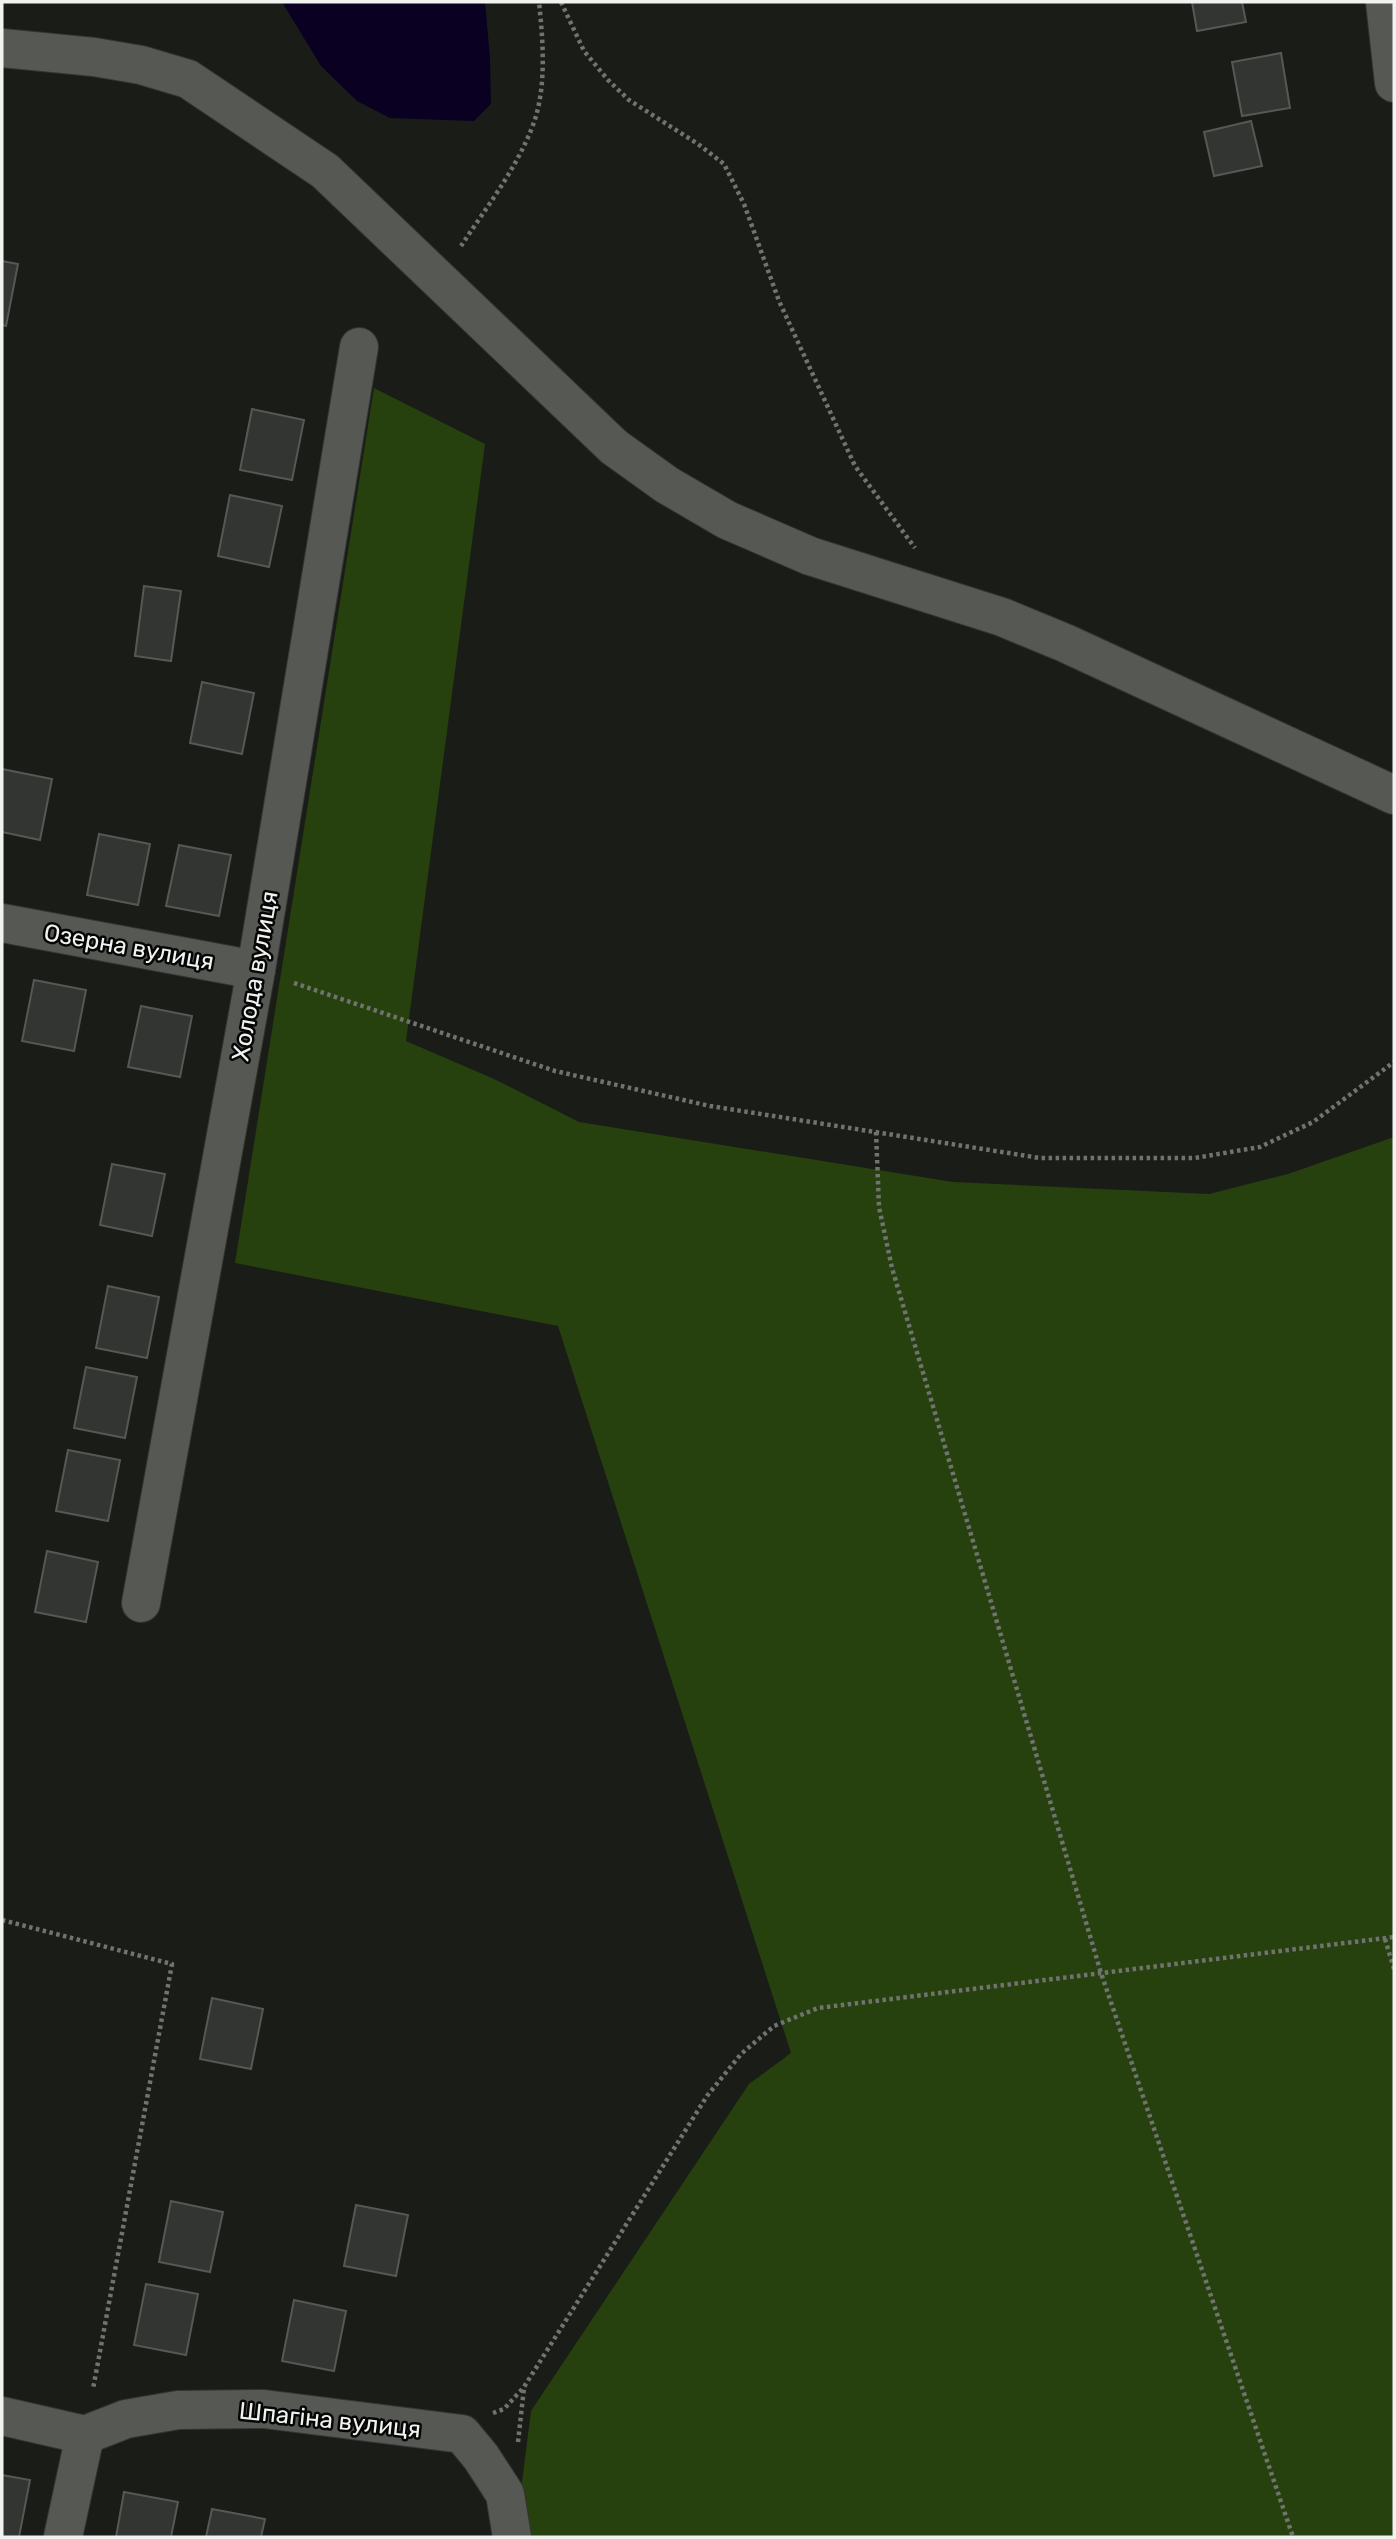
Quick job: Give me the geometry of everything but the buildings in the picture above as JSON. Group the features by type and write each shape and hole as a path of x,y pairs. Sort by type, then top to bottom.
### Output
{"street":[{"path":"1385,2 1394,83"},
{"path":"2,48 94,57 141,65 188,79 325,171 614,447 667,485 727,520 810,556 1002,617 1065,643 1394,795"},
{"name":"Холода вулиця","path":"141,1603 256,970 359,347"},
{"name":"Озерна вулиця","path":"2,923 256,970"},
{"name":"Шпагіна вулиця","path":"85,2435 126,2418 178,2410 264,2409 462,2434 505,2494 512,2537"},
{"path":"2,2416 85,2435 63,2537"}],"path":[{"path":"439,281 514,162 534,124 541,86 542,30 539,2"},
{"path":"561,2 584,51 608,80 629,100 724,164 744,204 779,301 855,466 956,601"},
{"path":"256,970 555,1071 710,1106 1040,1158 1195,1158 1260,1147 1313,1122 1394,1062"},
{"path":"876,1132 879,1207 892,1268 1101,1973 1293,2537"},
{"path":"2,1920 172,1964 85,2435"},
{"path":"443,2431 504,2409 524,2388 707,2096 741,2054 774,2026 818,2008 1394,1937"},
{"path":"1385,1938 1394,1969"}],"green space":[{"path":"374,388 485,444 406,1041 494,1079 579,1122 953,1182 1209,1194 1288,1174 1394,1137 1394,2537 515,2537 531,2411 749,2084 791,2053 558,1326 235,1263"}],"shaded area":[{"path":"282,2 485,2 491,104 474,121 390,118 357,101 321,66"}]}
